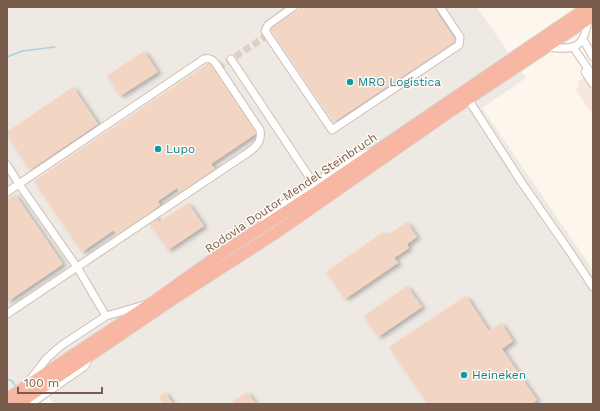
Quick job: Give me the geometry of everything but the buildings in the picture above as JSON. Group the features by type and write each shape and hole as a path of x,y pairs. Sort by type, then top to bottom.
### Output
{"highway":[{"name":"Rodovia Doutor Mendel Steinbruch","path":"21,398 222,253 376,151 574,11 588,7"},
{"name":"Rodovia Doutor Mendel Steinbruch","path":"21,398 90,355 277,232 590,18"}],"street":[{"path":"293,7 268,25 265,31 332,130 459,45 460,37 440,7"},
{"path":"546,47 566,49 573,47 585,36 590,18"},
{"path":"583,39 593,56 583,61"},
{"path":"573,47 593,76"},
{"path":"7,192 206,58 211,59 216,64 260,130 260,140 258,144 249,152 7,314"},
{"path":"231,59 314,184"},
{"path":"583,61 582,68 593,84"},
{"path":"468,100 522,183 593,287"},
{"path":"259,229 272,212 350,159 376,151"},
{"path":"7,165 77,267 106,316"},
{"path":"21,398 44,362 54,351 106,316 154,302"}],"shaded area":[{"path":"7,7 477,7 526,78 482,108 593,270 593,404 54,404 49,397 40,404 7,404"},
{"path":"593,72 593,115 575,89 579,87 577,82"}],"waterway":[{"path":"7,57 22,51 55,47"},
{"path":"7,379 12,381 17,388"}],"tunnel":[{"path":"218,68 268,35"}],"place":[{"name":"MRO Logística","path":"350,82"},
{"name":"Lupo","path":"158,149"},
{"name":"Heineken","path":"464,375"}]}
